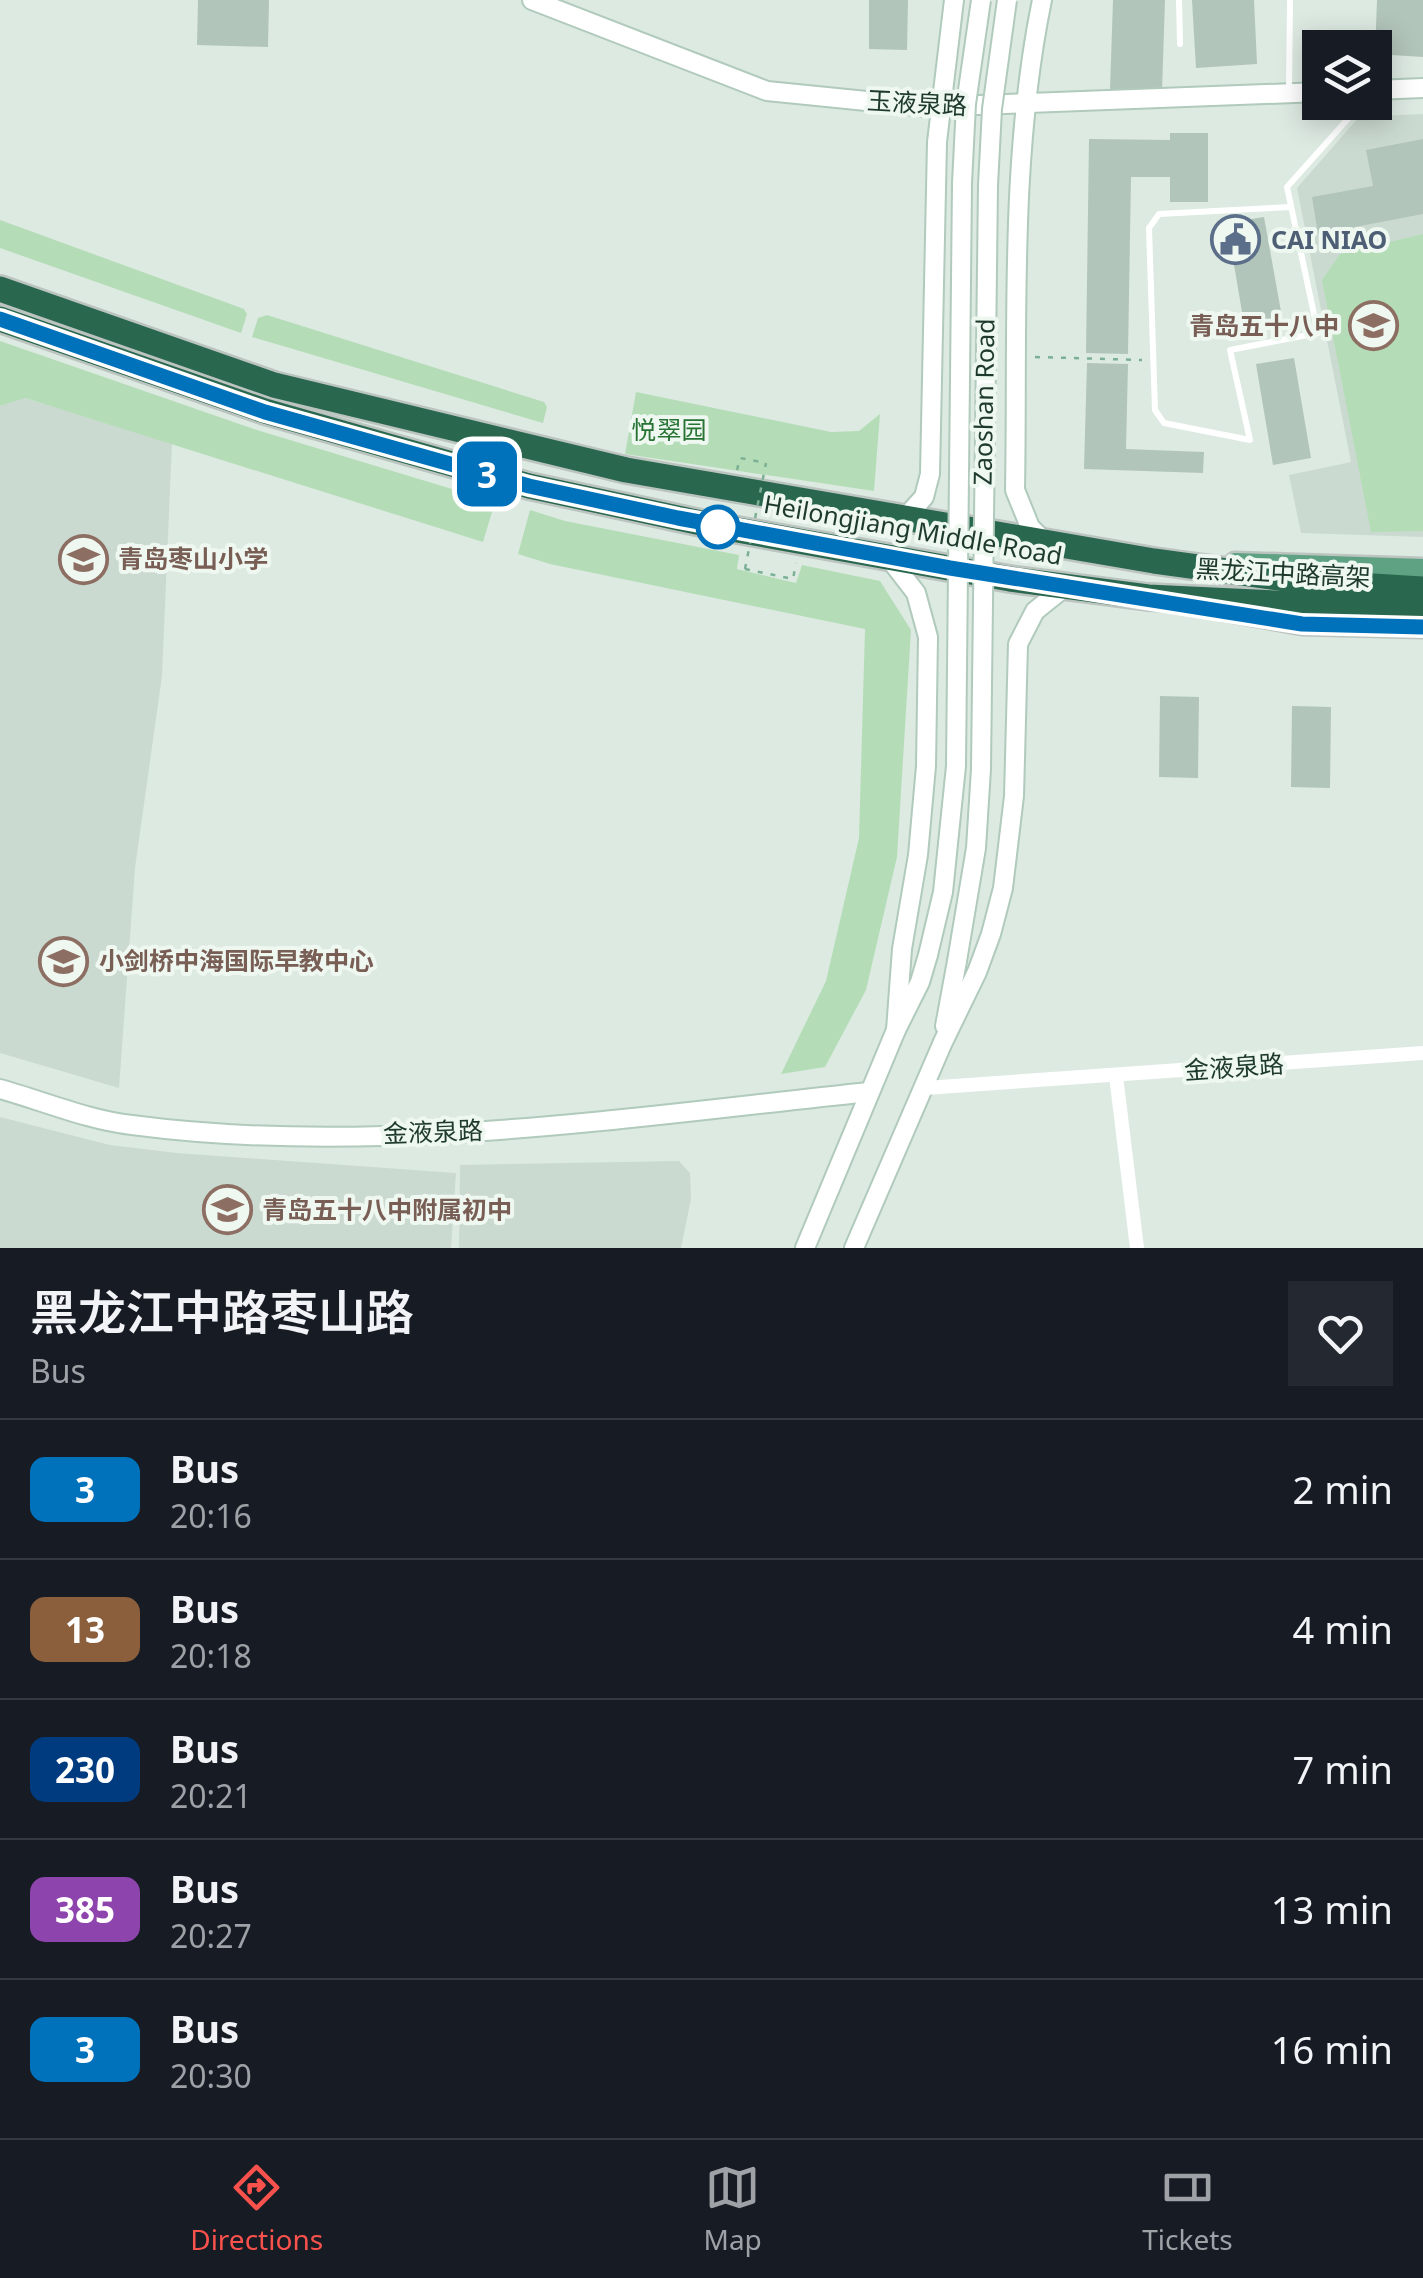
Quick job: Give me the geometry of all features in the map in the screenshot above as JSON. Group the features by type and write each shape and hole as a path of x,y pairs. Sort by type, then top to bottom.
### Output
{"highway":[{"name":"Heilongjiang Middle Road","path":"0,289 274,385 626,470 1154,561"},
{"name":"Heilongjiang Middle Road","path":"0,319 265,412 510,480 800,542 1148,597"},
{"name":"黑龙江中路高架","path":"1154,561 1420,599"},
{"name":"黑龙江中路高架","path":"1148,597 1420,599"}],"street":[{"name":"玉液泉路","path":"532,0 768,91 940,107 1302,93"},
{"name":"Zaoshan Road","path":"903,520 924,497 930,474 940,107 954,0"},
{"name":"Zaoshan Road","path":"805,1248 869,1092 920,982 944,892 956,766 962,183 966,104 980,0"},
{"name":"Zaoshan Road","path":"943,1042 974,864 981,769 988,186 992,110 1007,0"},
{"name":"Zaoshan Road","path":"1042,0 1030,54 1021,148 1015,490 1030,526 1047,544"},
{"path":"1392,89 1423,88"},
{"name":"Zaoshan Road","path":"889,558 916,593 928,637 926,766 918,855 902,949 896,1030"},
{"name":"Zaoshan Road","path":"854,1248 943,1042 978,972 1003,888 1014,796 1020,636 1035,611 1066,586"},
{"name":"金液泉路","path":"924,1088 1423,1053"},
{"path":"1116,1076 1138,1248"},
{"name":"金液泉路","path":"0,1090 129,1125 257,1136 454,1134 869,1092"}],"lane":[{"path":"1179,0 1180,44"},
{"path":"1288,94 1290,0"},
{"path":"1291,206 1159,214 1149,228 1155,410 1164,423 1250,440 1230,350 1318,334 1287,187 1347,120"}],"path":[{"path":"1017,357 1153,360"},
{"path":"734,489 740,458 766,463 745,569 793,579 800,542"}],"shaded area":[{"name":"青岛五十八中","path":"1423,114 1423,537 1301,533 1289,475 1351,462 1297,188 1356,120 1392,120 1392,115"},
{"name":"青岛枣山小学","path":"24,398 172,442 162,676 135,868 119,1088 0,1053 0,406"},
{"name":"青岛五十八中附属初中","path":"0,1117 110,1145 456,1173 451,1248 0,1248"},
{"path":"679,1161 690,1173 691,1199 681,1248 459,1248 460,1165"}],"green space":[{"path":"0,220 244,309 247,314 241,333 0,248"},
{"path":"1423,234 1423,531 1371,532 1322,280 1340,254"},
{"path":"267,315 544,402 547,407 543,423 252,337 258,318"},
{"path":"0,341 257,430 495,502 483,542 25,398 0,406"},
{"name":"悦翠园","path":"636,392 831,432 859,431 880,414 874,491 625,454"},
{"path":"530,510 565,521 739,555 737,569 796,583 802,565 880,581 911,630 897,857 866,990 825,1067 781,1074 826,981 859,838 865,629 550,564 518,554"}],"building":[{"path":"198,0 269,0 268,47 197,45"},
{"path":"869,0 908,0 907,50 869,49"},
{"path":"1113,0 1165,0 1162,91 1110,90"},
{"path":"1192,0 1254,0 1257,64 1196,68"},
{"path":"1377,0 1423,0 1423,57 1392,55 1392,30 1376,30"},
{"path":"1170,133 1208,133 1208,202 1170,202 1170,177 1131,177 1128,354 1086,353 1089,139 1170,140"},
{"path":"1423,139 1423,214 1318,234 1312,197 1373,186 1366,150"},
{"path":"1264,217 1282,317 1244,324 1227,223"},
{"path":"1294,358 1311,458 1273,465 1256,364"},
{"path":"1087,363 1128,364 1126,449 1204,452 1203,473 1084,469"},
{"path":"1160,696 1199,697 1198,778 1159,777"},
{"path":"1292,706 1331,707 1330,788 1291,787"}],"bus line":[{"name":"3","path":"0,319 265,412 529,486 715,526 1010,578 1302,624 1423,627"}],"place":[{"name":"CAI NIAO","path":"1236,240"},
{"name":"青岛五十八中","path":"1374,326"},
{"name":"青岛枣山小学","path":"83,559"},
{"name":"小剑桥中海国际早教中心","path":"64,961"},
{"name":"青岛五十八中附属初中","path":"227,1210"}]}
